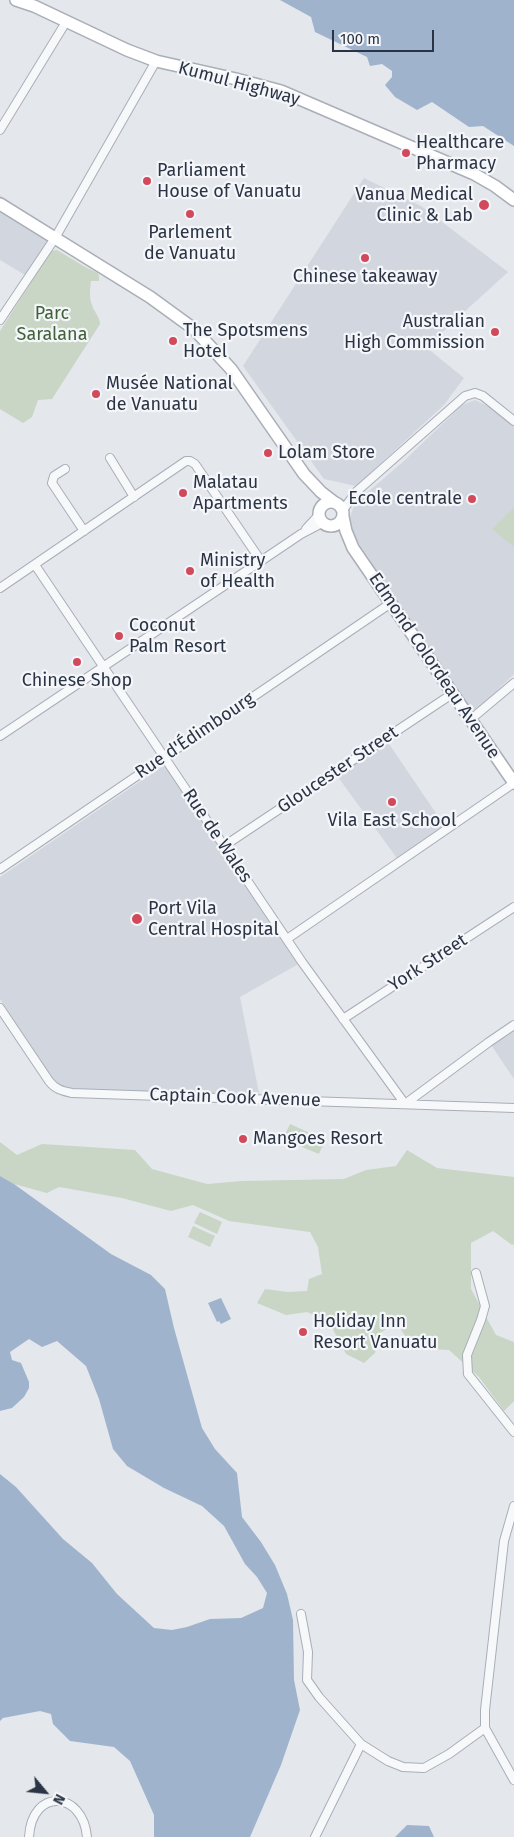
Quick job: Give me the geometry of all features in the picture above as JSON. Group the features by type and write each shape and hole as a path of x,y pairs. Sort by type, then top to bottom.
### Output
{"street":[{"name":"Kumul Highway","path":"16,0 34,6 127,50 156,61 281,91 474,174 514,200"},
{"path":"0,130 66,22"},
{"path":"0,320 55,238 156,61"},
{"path":"0,204 150,297 194,330 231,369 304,474 315,496 323,519 353,548"},
{"path":"339,508 465,396 475,393 483,396 514,421"},
{"path":"110,458 134,498"},
{"path":"0,588 186,461 195,464 261,561"},
{"path":"65,469 54,476 52,483 84,531"},
{"path":"304,474 339,508 353,548"},
{"path":"323,519 322,505 328,502 339,508"},
{"path":"0,736 323,519 340,521 339,508"},
{"name":"Edmond Colordeau Avenue","path":"353,548 514,783"},
{"name":"Rue de Wales","path":"36,565 224,846 343,1019 405,1104"},
{"name":"Rue d'Édimbourg","path":"0,869 391,603"},
{"path":"470,720 514,683"},
{"name":"Gloucester Street","path":"224,846 452,694"},
{"path":"287,938 514,783"},
{"name":"York Street","path":"343,1019 514,907"},
{"name":"Captain Cook Avenue","path":"0,1008 53,1087 72,1093 514,1108"},
{"path":"405,1104 514,1025"},
{"path":"476,1273 485,1306 467,1355 468,1374 514,1432"},
{"path":"514,1506 504,1541 485,1710 485,1728 514,1780"},
{"path":"301,1614 308,1652 307,1680 319,1697 361,1744 388,1761 403,1767 424,1768 449,1754 485,1728"},
{"path":"315,1837 361,1744"},
{"path":"29,1837 35,1812 46,1803 53,1801 62,1801 76,1810 84,1820 87,1837"}],"shaded area":[{"path":"364,178 421,206 508,272 426,347 464,378 444,405 356,486 324,479 243,366"},
{"path":"0,195 55,230 25,275 0,260"},
{"path":"475,400 488,406 514,426 514,674 479,708 471,711 462,698 463,696 452,680 447,678 350,530 350,517 355,503 404,461 462,405"},
{"name":"Vila East School","path":"385,738 446,828 399,861 335,773"},
{"name":"Port Vila Central Hospital","path":"164,765 236,864 302,962 240,997 260,1098 66,1088 55,1083 0,999 0,877"},
{"path":"514,1025 514,1079 489,1042"}],"green space":[{"name":"Parc Saralana","path":"57,250 98,273 99,281 91,281 90,296 100,324 52,399 38,400 32,417 23,423 0,409 0,331 51,251"},
{"path":"514,507 514,547 492,529"},
{"path":"290,1124 325,1140 319,1154 283,1139"},
{"path":"0,1142 17,1155 42,1144 135,1150 152,1169 207,1184 242,1181 344,1179 366,1170 396,1166 407,1150 437,1168 514,1177 514,1244 512,1245 493,1231 471,1243 471,1289 496,1335 514,1342 514,1401 504,1411 479,1377 449,1350 429,1349 406,1337 396,1322 379,1334 375,1353 364,1363 346,1354 329,1322 307,1312 286,1315 257,1303 265,1289 288,1292 307,1291 309,1279 322,1274 318,1247 310,1232 229,1221 193,1205 171,1211 122,1198 59,1187 47,1193 14,1184 0,1176"},
{"path":"200,1212 222,1222 217,1234 194,1223"},
{"path":"193,1226 215,1236 210,1247 188,1237"}],"water":[{"path":"280,0 514,0 514,146 483,126 469,127 432,102 417,110 395,97 385,85 392,77 392,71 382,64 370,66 367,57 315,32 311,17"},
{"path":"0,1176 14,1184 111,1254 151,1275 165,1289 202,1428 215,1449 237,1473 242,1517 275,1565 287,1594 293,1620 294,1680 300,1710 281,1765 250,1837 154,1837 154,1815 130,1761 114,1747 70,1741 53,1724 51,1714 40,1711 3,1718 0,1721 0,1474 16,1487 63,1539 92,1563 117,1594 154,1628 172,1630 210,1619 241,1618 263,1608 267,1593 257,1577 245,1564 224,1526 202,1506 164,1488 127,1466 113,1449 99,1399 86,1366 57,1341 42,1347 29,1339 10,1352 12,1360 21,1363 29,1382 29,1388 24,1397 12,1408 0,1411"},
{"path":"221,1298 231,1319 221,1324 219,1321 217,1322 208,1303"},
{"path":"407,1825 429,1826 434,1837 395,1837"}],"place":[{"name":"Healthcare Pharmacy","path":"406,153"},
{"name":"Parliament House of Vanuatu","path":"147,181"},
{"name":"Vanua Medical Clinic & Lab","path":"484,205"},
{"name":"Parlement de Vanuatu","path":"190,214"},
{"name":"Chinese takeaway","path":"365,258"},
{"name":"Australian High Commission","path":"495,332"},
{"name":"The Spotsmens Hotel","path":"173,341"},
{"name":"Musée National de Vanuatu","path":"96,394"},
{"name":"Lolam Store","path":"268,453"},
{"name":"Malatau Apartments","path":"183,493"},
{"name":"Ecole centrale","path":"472,499"},
{"name":"Ministry of Health","path":"190,571"},
{"name":"Coconut Palm Resort","path":"119,636"},
{"name":"Chinese Shop","path":"77,662"},
{"name":"Vila East School","path":"392,802"},
{"name":"Port Vila Central Hospital","path":"137,919"},
{"name":"Mangoes Resort","path":"243,1139"},
{"name":"Holiday Inn Resort Vanuatu","path":"303,1332"}]}
